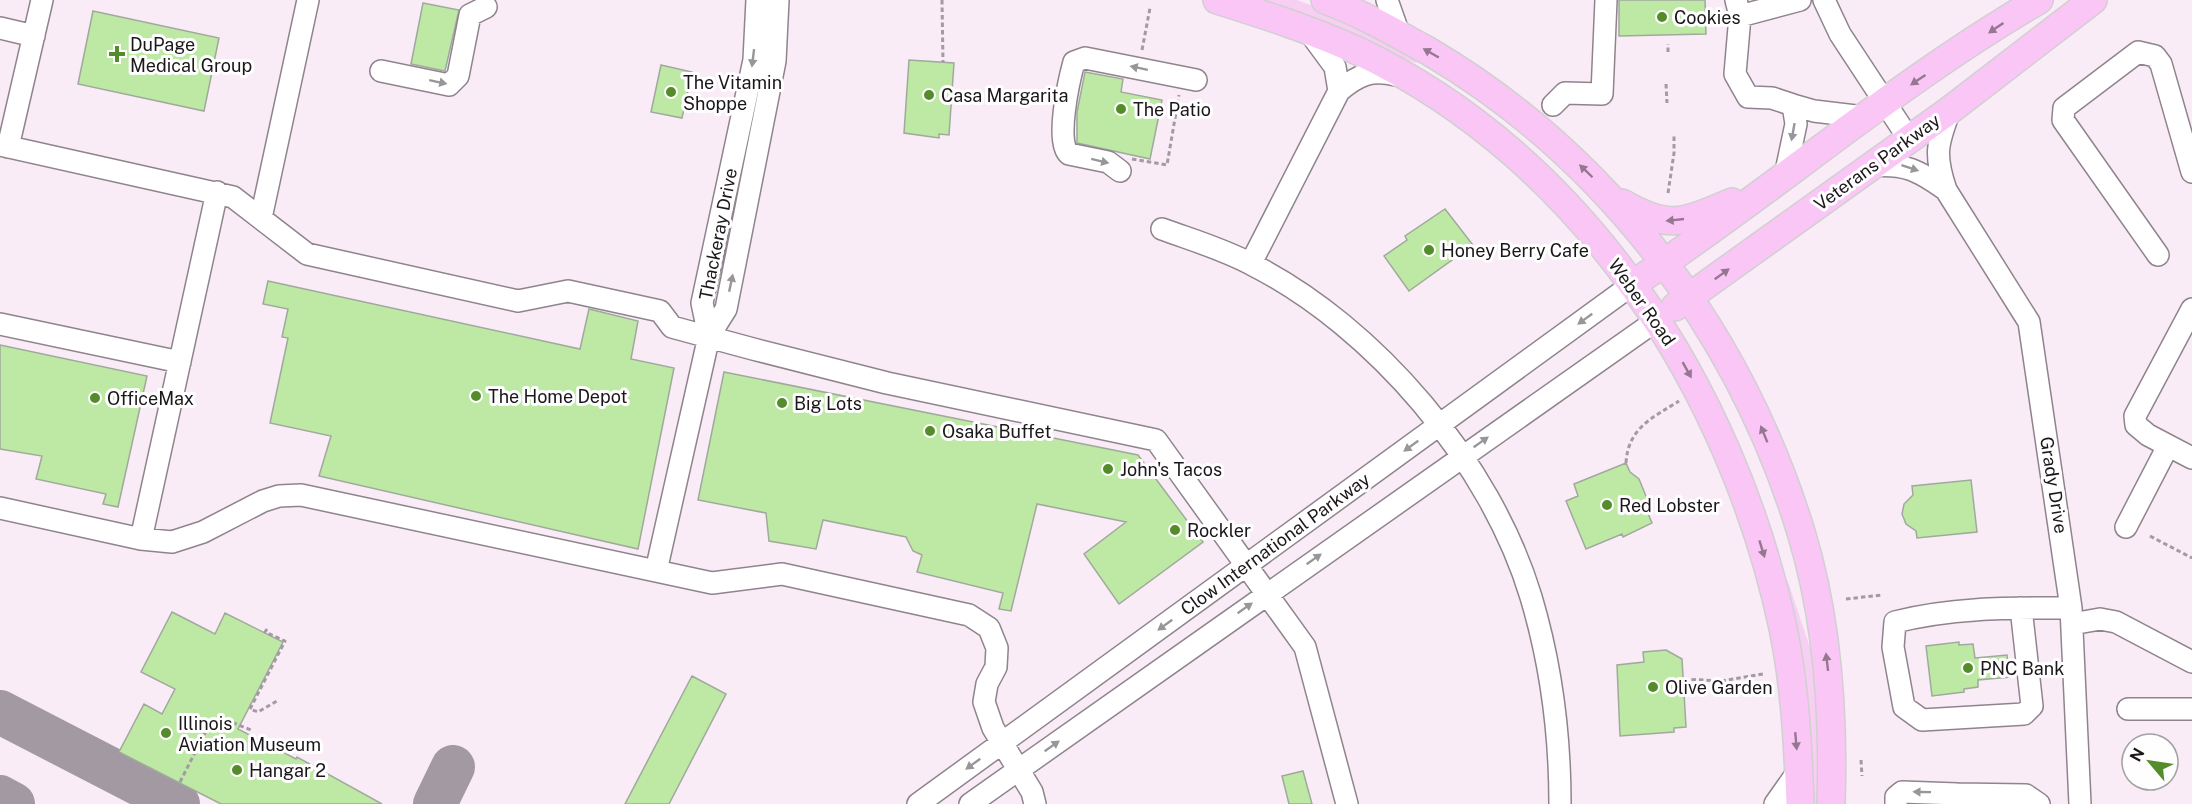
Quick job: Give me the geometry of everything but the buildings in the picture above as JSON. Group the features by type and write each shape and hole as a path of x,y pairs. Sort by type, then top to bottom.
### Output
{"main road":[{"name":"Weber Road","path":"1217,0 1307,29 1360,52 1452,107 1503,146 1565,202 1633,284 1701,395 1749,504 1783,629 1799,770 1800,804"},
{"path":"1633,284 1874,110 2039,0"},
{"name":"Veterans Parkway","path":"1657,320 1950,110 2093,0"},
{"path":"1337,1 1400,34 1456,68 1512,106 1551,137 1612,197 1665,263 1728,361 1758,418 1802,533 1822,619 1828,666 1831,804"},
{"path":"1612,197 1648,218 1670,222 1697,216 1777,181"}],"street":[{"path":"42,0 4,146 233,197 307,254 518,301 568,291 660,310 672,327 887,383 1156,440 1305,647 1347,804"},
{"path":"261,218 308,0"},
{"name":"Thackeray Drive","path":"656,571 709,336 702,303 754,60 758,0"},
{"path":"709,336 726,309 775,61 778,0"},
{"path":"1387,0 1400,34"},
{"path":"1553,105 1565,93 1602,94 1606,0"},
{"path":"1800,0 1738,8 1735,74 1748,97 1772,98 1814,111 1874,110"},
{"path":"1824,0 1874,110 1909,139"},
{"path":"381,71 449,85 458,76 470,15 486,6"},
{"path":"0,28 34,36"},
{"path":"1307,29 1335,67 1339,91"},
{"path":"2158,255 2063,120 2064,108 2138,52 2155,56 2161,64 2192,172"},
{"path":"1124,165 1069,154 1064,150 1062,142 1074,62 1079,59 1196,80"},
{"path":"1251,264 1339,91 1356,76 1369,73 1381,71 1406,78"},
{"path":"1777,181 1796,124 1793,105"},
{"name":"Grady Drive","path":"1950,110 1937,146 1938,166 1946,190 2029,322 2072,616 2080,804"},
{"name":"Grady Drive","path":"1869,166 1896,164 1921,172 1946,190"},
{"path":"141,539 217,192"},
{"path":"1162,229 1251,264 1291,287 1369,346 1403,379 1460,457 1494,507 1530,596 1542,640 1557,729 1560,804"},
{"name":"Clow International Parkway","path":"918,804 1633,284"},
{"path":"2192,309 2135,417 2136,425 2142,430 2192,458"},
{"name":"Clow International Parkway","path":"970,804 1266,593 1657,320"},
{"path":"0,324 180,362"},
{"path":"2126,527 2168,446"},
{"path":"0,508 141,539 172,542 202,532 263,501 279,496 301,495 712,583 782,574 969,615 989,628 997,648 996,667 987,684 984,702 1002,743 1032,792 1035,804"},
{"path":"2021,608 2032,706 2024,714 1922,720 1904,707 1893,647 1895,622 1980,608 2021,608 2116,622 2192,662"},
{"path":"2128,709 2192,709"},
{"path":"1775,804 1799,770"},
{"path":"1896,804 1896,797 1902,792 1957,799 2026,795 2039,804"}],"path":[{"path":"942,0 943,62"},
{"path":"1139,68 1150,8"},
{"path":"1668,45 1668,52"},
{"path":"1666,84 1667,103"},
{"path":"1124,165 1167,165 1179,95 1168,93"},
{"path":"1668,193 1674,136"},
{"path":"1626,463 1627,446 1642,424 1679,401"},
{"path":"2150,536 2192,558"},
{"path":"1846,599 1882,595"},
{"path":"267,628 265,632 285,641 250,709 258,712 277,701"},
{"path":"1684,679 1722,681 1763,674"},
{"path":"180,782 210,723 224,719 251,730"},
{"path":"1861,760 1862,777"}],"shaded area":[{"path":"1254,0 1297,0 1333,14 1419,58 1416,63"},
{"path":"1788,582 1819,674 1821,804 1808,804 1783,584"}],"taxiway":[{"path":"0,712 178,804"},
{"path":"435,804 453,767"},
{"path":"0,797 13,804"}],"place":[{"name":"Cookies","path":"1662,17"},
{"name":"DuPage Medical Group","path":"117,54"},
{"name":"The Vitamin Shoppe","path":"671,92"},
{"name":"Casa Margarita","path":"929,95"},
{"name":"The Patio","path":"1121,109"},
{"name":"Honey Berry Cafe","path":"1429,250"},
{"name":"The Home Depot","path":"476,396"},
{"name":"OfficeMax","path":"95,398"},
{"name":"Big Lots","path":"782,403"},
{"name":"Osaka Buffet","path":"930,431"},
{"name":"John's Tacos","path":"1108,469"},
{"name":"Red Lobster","path":"1607,505"},
{"name":"Rockler","path":"1175,530"},
{"name":"PNC Bank","path":"1968,668"},
{"name":"Olive Garden","path":"1653,687"},
{"name":"Illinois Aviation Museum","path":"166,733"},
{"name":"Hangar 2","path":"237,770"}]}
